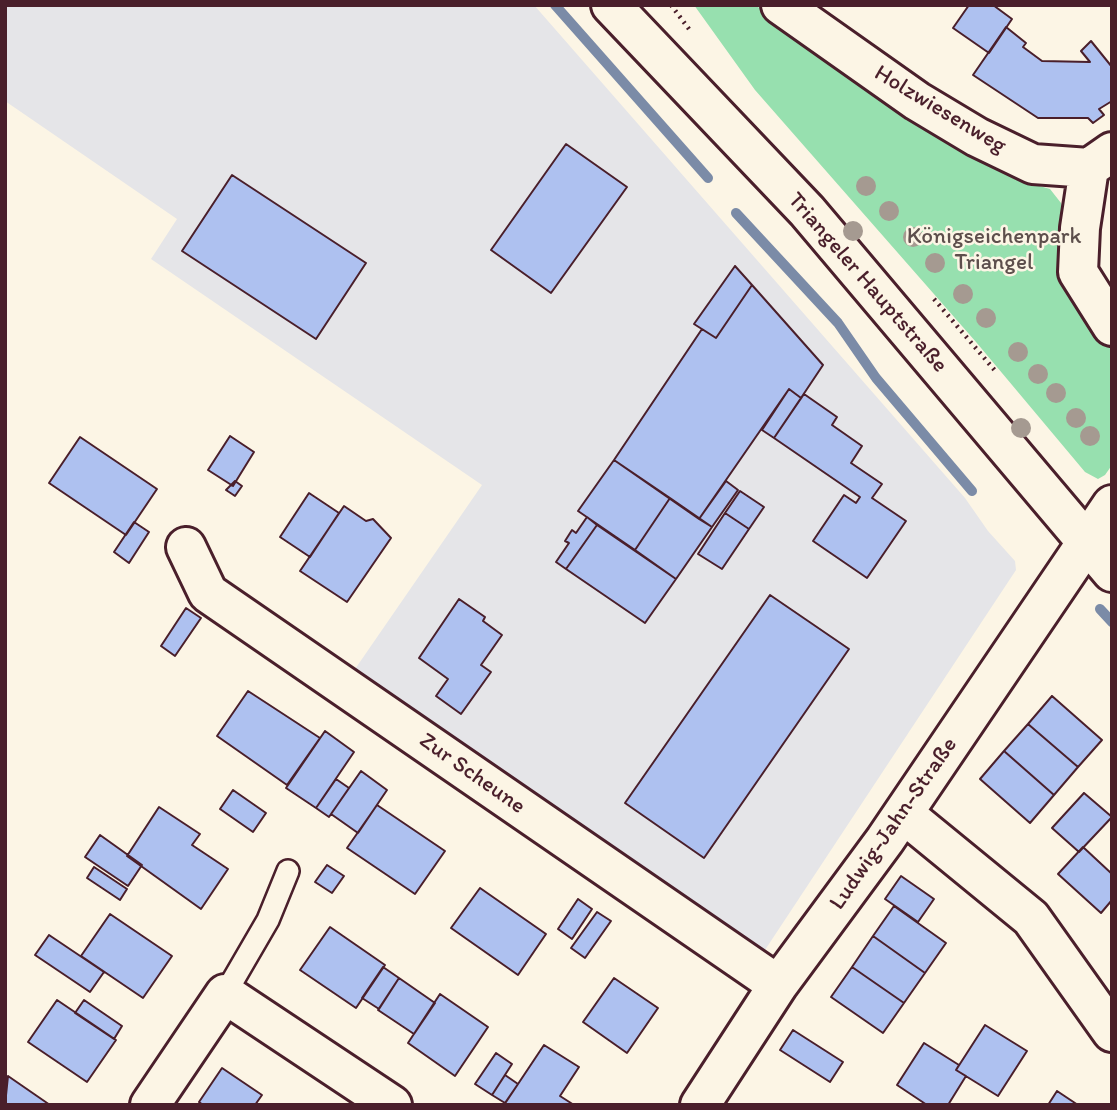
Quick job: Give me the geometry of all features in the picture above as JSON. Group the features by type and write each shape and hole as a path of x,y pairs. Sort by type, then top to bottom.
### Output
{"street":[{"name":"Triangeler Hauptstraße","path":"611,5 807,211 884,298 1112,572"},
{"name":"Holzwiesenweg","path":"781,5 917,101 977,137 1034,164 1100,160"},
{"path":"1100,160 1080,228 1078,272 1112,326"},
{"name":"Ludwig-Jahn-Straße","path":"701,1105 778,985 904,814 1112,505"},
{"name":"Zur Scheune","path":"186,547 208,593 778,985"},
{"path":"904,814 1031,918 1112,1032"},
{"path":"150,1105 225,994 392,1105"}],"lane":[{"path":"225,994 268,920 288,871"}],"shaded area":[{"path":"5,5 534,5 965,498 988,531 1015,561 1016,570 763,953 353,672 482,485 151,259 177,219 5,101"}],"green space":[{"name":"Königseichenpark Triangel","path":"694,5 755,5 983,162 1015,179 1050,189 1061,203 1067,221 1090,321 1112,351 1112,465 1105,475 1098,479 1085,472 976,342 755,90"}],"building":[{"path":"969,5 993,5 1012,19 989,53 953,28"},
{"path":"1006,27 1026,43 1023,47 1042,61 1090,62 1081,51 1091,41 1112,67 1112,101 1099,109 1104,115 1093,123 1088,118 1038,118 973,75"},
{"path":"566,144 627,187 551,293 491,250"},
{"path":"232,175 366,263 316,339 182,251"},
{"path":"735,266 752,285 716,338 694,324"},
{"path":"752,285 823,365 801,398 789,389 699,519 614,460 702,329 716,338"},
{"path":"789,389 801,398 774,438 762,430"},
{"path":"804,394 837,417 832,425 862,446 851,463 882,484 872,498 906,521 867,578 813,541 844,495 856,503 860,497 774,438"},
{"path":"230,436 254,452 233,486 208,470"},
{"path":"80,437 157,489 126,535 49,483"},
{"path":"614,460 670,498 635,550 578,511"},
{"path":"235,481 242,486 235,496 226,490"},
{"path":"726,481 738,490 712,527 699,519"},
{"path":"740,491 764,507 749,529 725,513"},
{"path":"309,493 339,513 310,557 280,537"},
{"path":"670,498 712,527 676,579 635,550"},
{"path":"344,506 366,521 373,519 391,538 347,602 300,571"},
{"path":"725,513 749,529 722,569 698,554"},
{"path":"587,517 597,525 566,569 556,562 569,543 565,541 572,530 576,533"},
{"path":"134,522 149,532 129,563 114,552"},
{"path":"597,525 676,579 645,623 566,569"},
{"path":"770,595 849,649 704,858 625,803"},
{"path":"459,599 485,617 483,621 502,635 481,665 491,672 461,714 436,696 448,679 419,658"},
{"path":"186,608 201,618 175,656 161,646"},
{"path":"248,691 320,738 287,785 217,736"},
{"path":"1052,696 1102,740 1078,767 1028,724"},
{"path":"1028,724 1078,767 1054,795 1004,751"},
{"path":"325,731 354,752 316,808 286,788"},
{"path":"1004,751 1054,795 1030,823 980,779"},
{"path":"361,771 387,790 358,833 331,814"},
{"path":"336,779 349,788 329,817 316,808"},
{"path":"233,790 266,813 253,832 220,809"},
{"path":"1084,793 1112,817 1079,852 1052,828"},
{"path":"377,805 445,851 415,894 347,848"},
{"path":"159,807 200,834 192,845 228,869 201,909 127,856"},
{"path":"100,835 142,865 128,886 85,857"},
{"path":"1083,847 1112,874 1112,900 1101,913 1058,874"},
{"path":"327,865 344,876 332,893 315,882"},
{"path":"94,867 127,889 120,900 87,878"},
{"path":"901,876 934,899 918,922 885,899"},
{"path":"480,888 546,934 518,975 451,928"},
{"path":"578,899 592,909 572,939 558,929"},
{"path":"894,906 946,943 925,973 873,936"},
{"path":"597,912 611,921 585,958 571,948"},
{"path":"110,914 172,956 143,998 81,956"},
{"path":"330,927 385,965 356,1008 300,970"},
{"path":"49,935 104,972 90,992 35,955"},
{"path":"873,936 925,973 904,1003 852,967"},
{"path":"383,967 399,978 379,1009 362,998"},
{"path":"852,967 904,1003 883,1033 831,997"},
{"path":"399,978 435,1003 414,1034 378,1010"},
{"path":"614,978 658,1008 627,1053 583,1022"},
{"path":"440,994 488,1027 455,1076 408,1043"},
{"path":"57,1000 116,1040 87,1082 28,1042"},
{"path":"84,1000 122,1026 114,1039 75,1013"},
{"path":"985,1025 1027,1051 998,1096 956,1070"},
{"path":"793,1030 843,1062 830,1082 780,1050"},
{"path":"924,1043 959,1065 956,1070 966,1076 948,1105 927,1105 897,1085"},
{"path":"544,1045 579,1067 560,1096 574,1105 504,1105"},
{"path":"496,1053 512,1064 492,1095 475,1084"},
{"path":"222,1068 262,1095 255,1105 203,1105 199,1102"},
{"path":"505,1075 518,1084 505,1103 492,1095"},
{"path":"8,1076 50,1105 5,1105"},
{"path":"1057,1091 1078,1105 1048,1105"}],"waterway":[{"path":"555,5 708,178"},
{"path":"736,213 838,323 876,378 972,491"},
{"path":"1100,609 1112,622"}]}
